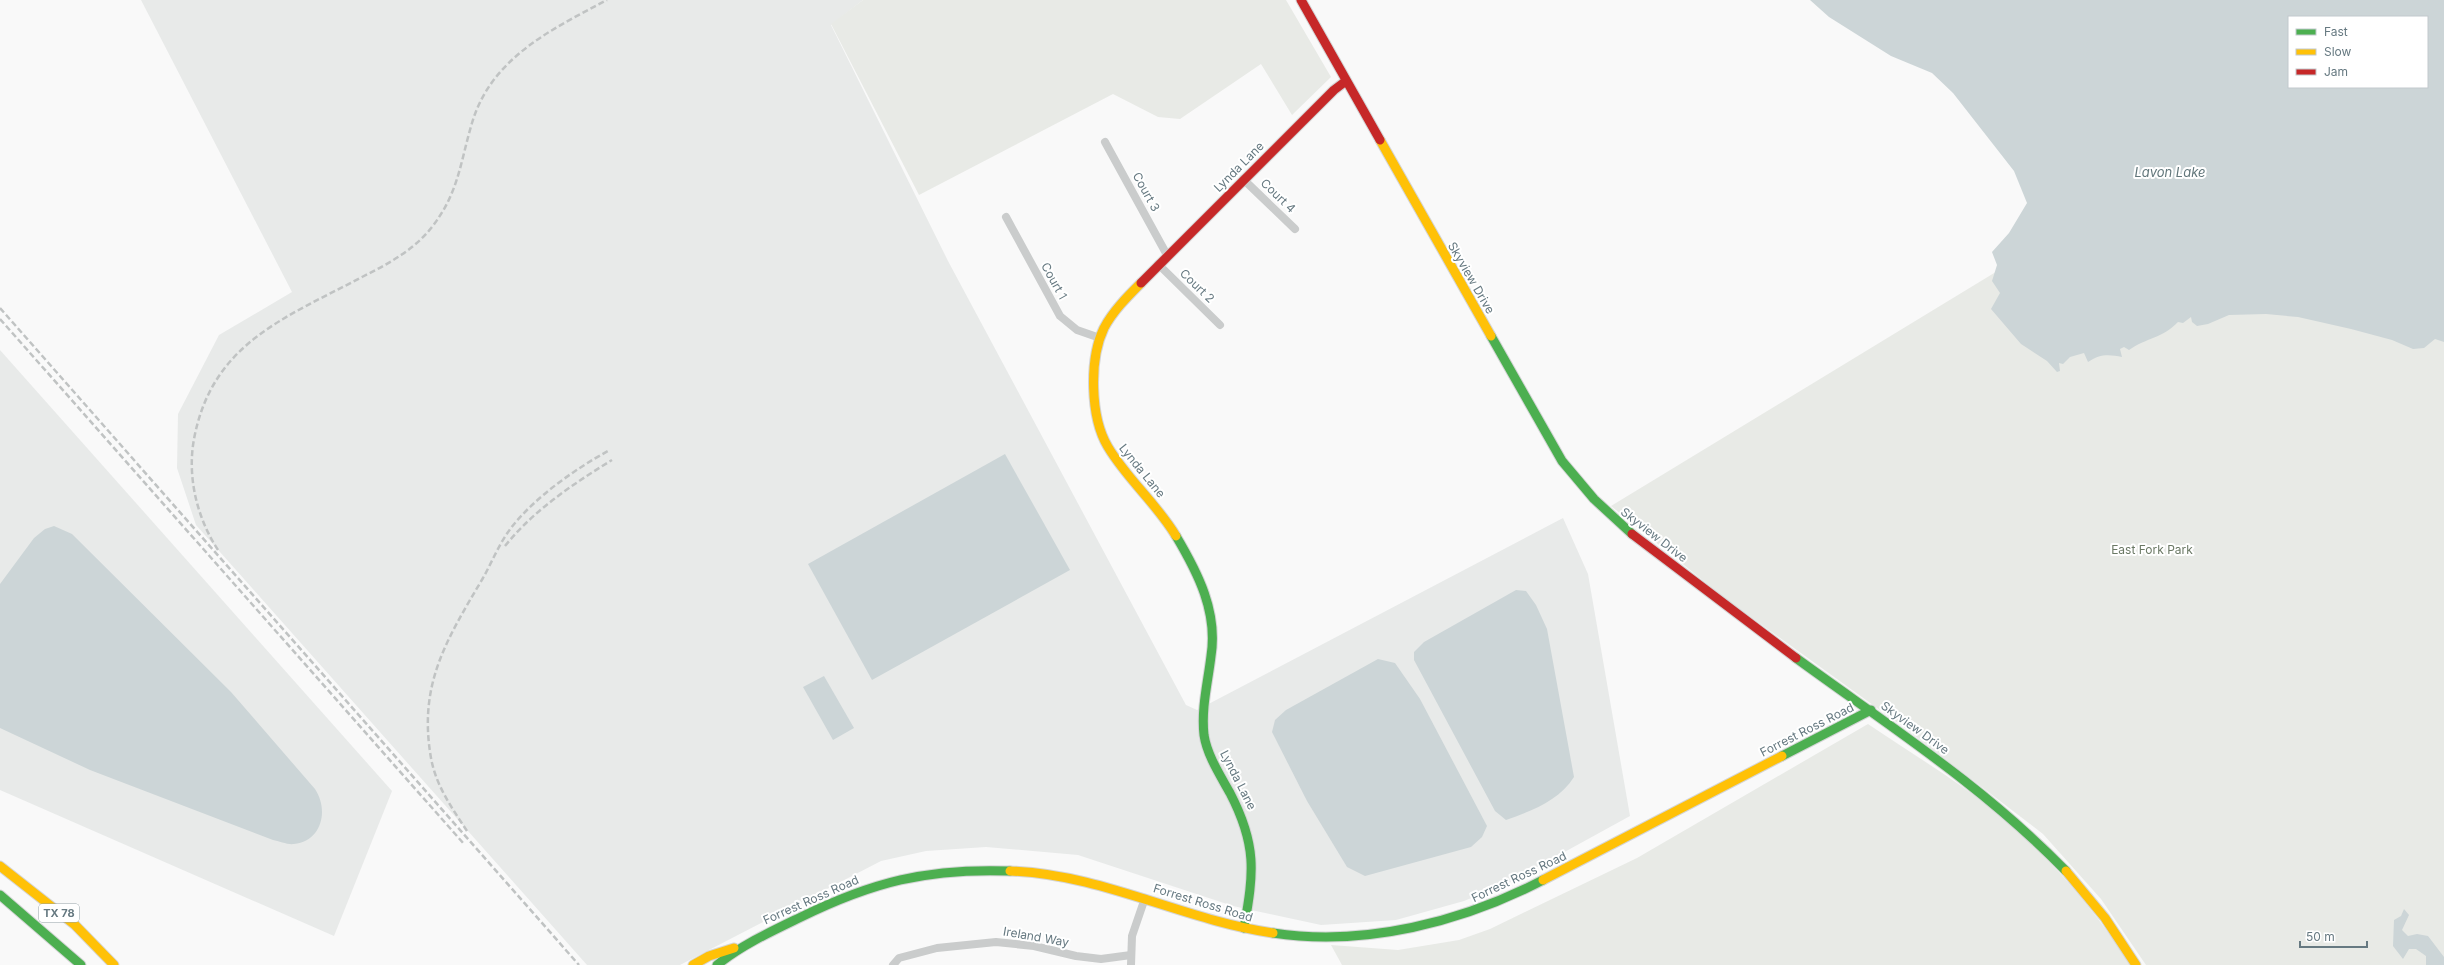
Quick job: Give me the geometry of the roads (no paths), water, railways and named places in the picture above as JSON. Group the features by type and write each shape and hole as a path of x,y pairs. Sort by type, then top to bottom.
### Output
{"street":[{"name":"Skyview Drive","path":"1301,0 1562,461 1595,502 1651,549 1800,661 1871,710 1997,805 2048,850 2105,917 2136,965"},
{"name":"Lynda Lane","path":"1244,928 1254,873 1251,840 1241,812 1212,757 1204,737 1203,707 1213,653 1213,618 1199,582 1168,524 1144,491 1116,459 1104,439 1095,404 1095,368 1100,338 1120,306 1158,264 1243,179 1334,90 1346,81"},
{"name":"Court 3","path":"1105,142 1167,255"},
{"name":"Court 4","path":"1243,179 1295,229"},
{"name":"Court 1","path":"1006,217 1060,316 1078,330 1100,338"},
{"name":"Court 2","path":"1158,264 1220,325"},
{"name":"Forrest Ross Road","path":"718,965 740,946 858,890 935,873 989,870 1042,873 1086,880 1244,928 1286,935 1368,935 1408,930 1467,914 1512,896 1871,710"},
{"name":"TX 78","path":"0,866 75,925 114,965"},
{"name":"TX 78","path":"0,896 52,938 81,965"},
{"path":"1131,965 1132,936 1145,898"},
{"path":"52,938 90,965"},
{"name":"Ireland Way","path":"893,965 899,958 936,948 996,942 1034,946 1076,956 1102,958 1131,955"},
{"path":"692,965 709,956 740,946"}],"water":[{"name":"Lavon Lake","path":"1810,0 2444,0 2444,342 2435,339 2424,348 2413,349 2392,340 2298,317 2266,314 2229,315 2208,324 2197,326 2192,322 2191,317 2183,323 2178,322 2160,335 2129,350 2124,347 2120,349 2122,357 2104,355 2096,357 2088,362 2084,353 2070,357 2063,364 2059,363 2060,371 2057,372 2047,361 2021,344 1991,309 2000,293 1992,281 1997,265 1992,252 2009,233 2027,203 2014,171 1953,93 1932,73 1891,56 1829,17"},
{"path":"1005,454 1070,570 872,680 808,564"},
{"path":"54,526 72,534 231,692 315,789 322,806 322,815 317,831 311,837 304,842 294,844 273,840 90,770 0,728 0,584 34,538 45,529"},
{"path":"1516,590 1526,591 1536,605 1547,629 1574,777 1561,793 1552,799 1535,809 1506,820 1495,811 1414,660 1414,652 1424,642"},
{"path":"1378,659 1395,663 1420,699 1487,826 1482,837 1471,847 1365,876 1347,867 1307,801 1272,732 1275,720 1286,710"},
{"path":"824,676 854,728 833,740 803,687"},
{"path":"2404,909 2409,915 2402,930 2408,936 2417,934 2428,936 2444,957 2444,965 2426,965 2426,956 2416,949 2409,949 2403,959 2393,946 2394,920 2401,916"}],"railway":[{"path":"218,550 199,511 193,482 192,468 194,439 203,406 217,379 235,356 256,337 306,306 391,262 417,243 432,227 448,202 458,177 472,123 481,100 493,80 526,48 565,22 607,0"},
{"path":"0,308 579,965"},
{"path":"0,319 464,844"},
{"path":"467,831 450,805 441,787 433,768 431,758 428,732 429,707 432,685 439,663 447,642 458,621 483,578 503,539 511,528 543,495 582,466 608,451"},
{"path":"505,546 541,509 583,478 612,460"}],"park label":[{"name":"East Fork Park","path":"2152,550"}]}
